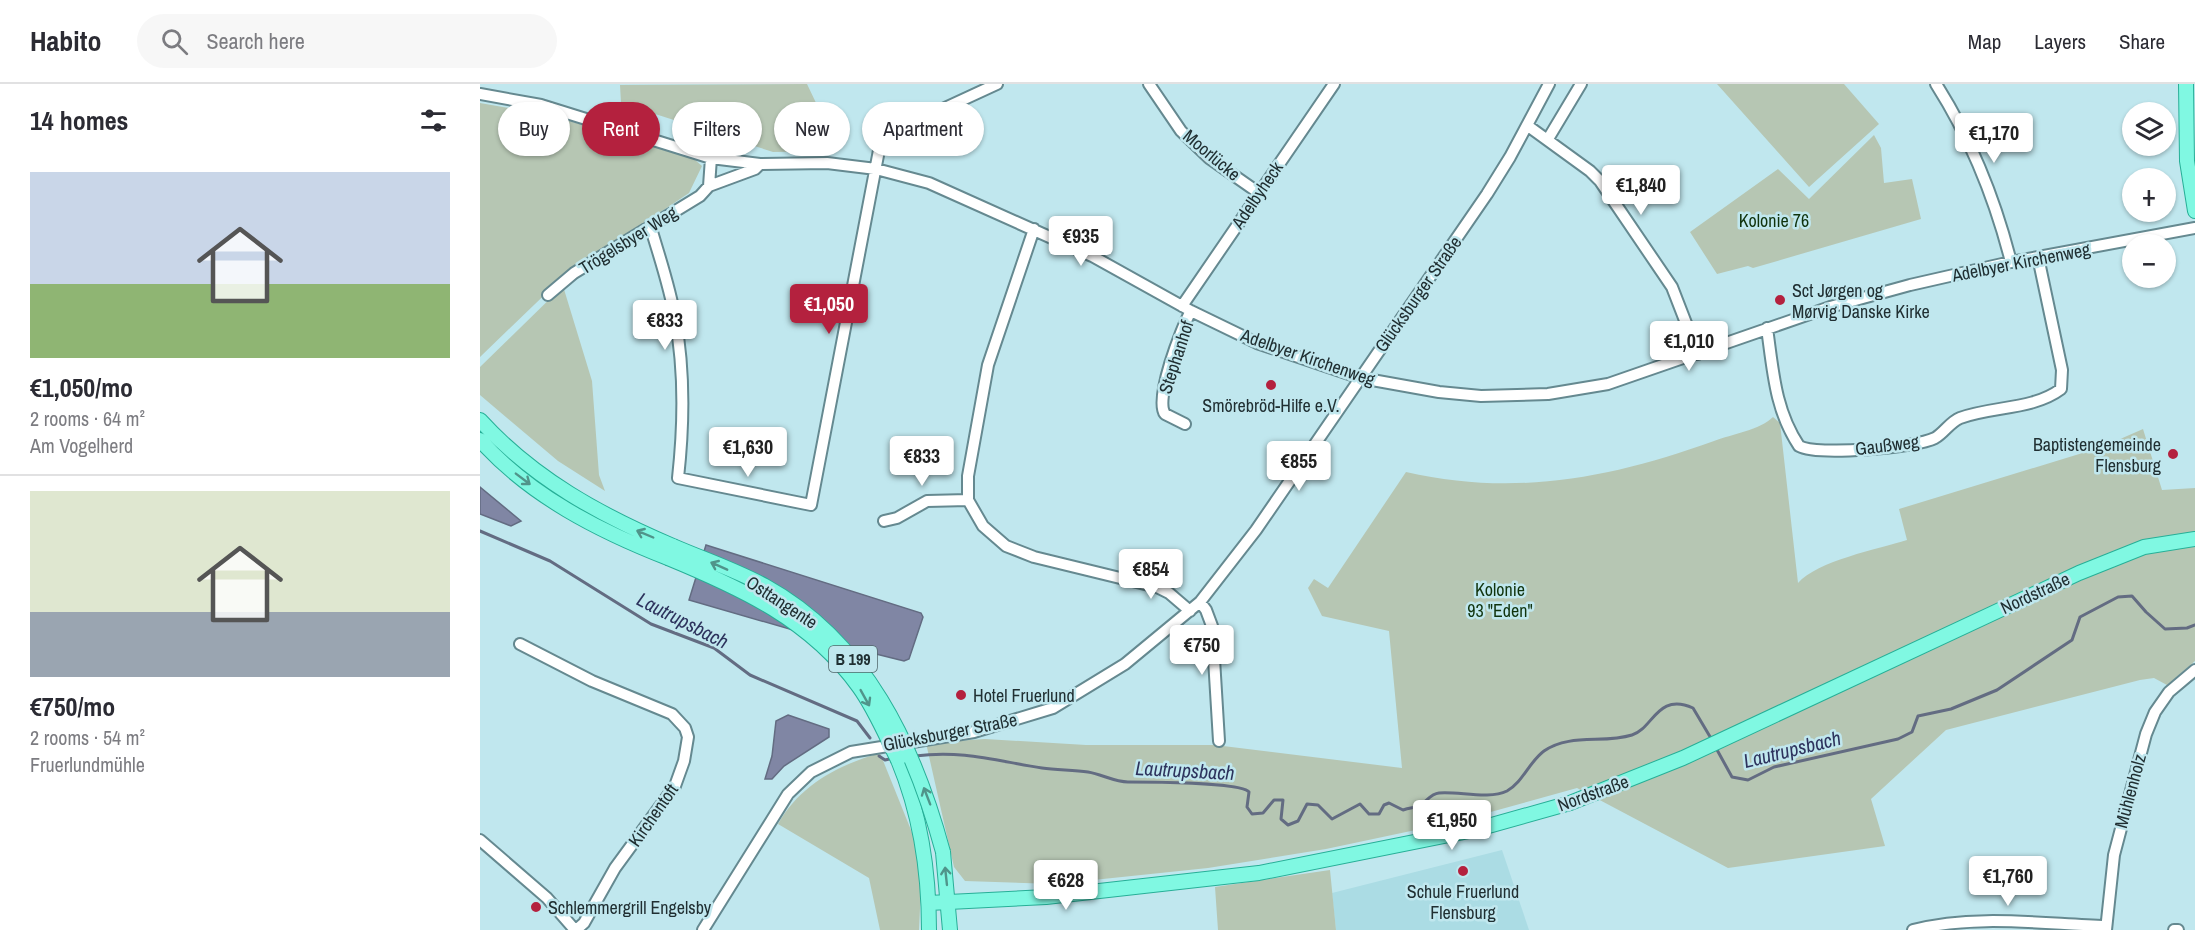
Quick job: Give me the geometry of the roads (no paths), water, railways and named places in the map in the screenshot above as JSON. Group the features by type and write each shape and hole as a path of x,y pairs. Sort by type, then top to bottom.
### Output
{"main road":[{"path":"2186,84 2195,211"},
{"name":"Osttangente","path":"480,420 522,461 566,493 670,552 759,598 794,620 831,652 860,688 898,760 912,800 925,854 929,903"},
{"name":"Osttangente","path":"480,440 514,472 557,505 608,533 670,552 765,586 803,611 842,645 871,683 897,727 930,803 944,852 949,901"},
{"name":"Nordstraße","path":"929,903 1046,897 1180,884 1344,858 1474,830 1570,803 1683,758 2079,573 2144,548 2195,539"},
{"name":"B 199","path":"949,901 950,930"},
{"name":"B 199","path":"929,903 929,930"}],"street":[{"path":"650,225 675,317 680,355 683,431 678,478 812,505 880,145 893,132 997,84"},
{"name":"Moorlücke","path":"1149,84 1181,131 1209,158 1258,193"},
{"name":"Adelbyheck","path":"1187,309 1258,193 1334,84"},
{"name":"Glücksburger Straße","path":"704,930 778,809 793,789 811,772 851,752 974,732 1053,708 1107,678 1200,602 1256,530 1487,194 1528,126 1549,84"},
{"path":"1548,139 1581,84"},
{"path":"1936,84 1955,116 1982,173 2011,262"},
{"name":"Adelbyer Kirchenweg","path":"480,94 541,105 711,158 760,164 827,163 876,169 929,183 1092,256 1187,309 1257,343 1360,378 1408,387 1481,396 1548,394 1624,380 1767,328 1900,288 2011,262 2195,228"},
{"path":"1528,126 1590,171 1611,197 1672,287 1698,354"},
{"path":"709,186 711,158"},
{"name":"Trögelsbyer Weg","path":"548,295 574,273 700,196 709,186 755,169 760,164"},
{"path":"1034,229 988,365 968,476 968,500 983,526 1006,546 1034,557 1157,587 1169,593 1190,611"},
{"name":"Gaußweg","path":"1767,328 1779,406 1789,431 1799,446 1815,452 1935,439 1958,419 2044,398 2061,388 2062,370 2038,257"},
{"name":"Stephanhof","path":"1185,424 1165,414 1161,402 1187,309"},
{"path":"884,521 897,518 927,501 968,500"},
{"path":"1200,602 1212,626 1219,741"},
{"name":"Kirchentoft","path":"520,644 592,681 672,714 685,728 688,737 684,761 675,786 615,868 584,923 575,930"},
{"name":"Mühlenholz","path":"2106,928 2114,855 2146,734 2155,712 2169,692 2195,670"},
{"path":"480,840 547,898 575,930"},
{"path":"1913,930 1944,924 1985,921 2106,928"}],"waterway":[{"name":"Lautrupsbach","path":"480,531 550,561 651,624 714,648 750,675 857,721 870,738"},
{"name":"Lautrupsbach","path":"1716,748 1732,777 1748,780 1774,767 1898,739 1912,732 1918,716 1951,709 1997,690 2072,640 2080,617 2118,597 2132,596 2165,629 2187,628 2195,625"},
{"name":"Lautrupsbach","path":"915,756 949,754 980,757 1042,768 1088,772 1123,782 1229,786 1249,792 1247,807 1252,814 1263,813 1274,800 1283,800 1281,819 1288,825 1298,821 1307,804 1318,805 1332,819 1360,804 1369,814 1379,814 1384,805 1389,803 1403,810 1419,806 1439,793 1500,794 1513,787 1544,751 1565,742 1621,738 1632,735 1663,708 1671,705 1681,704 1693,708 1712,740"},
{"name":"Lautrupsbach","path":"879,756 885,760 894,758"}],"place":[{"name":"Sct Jørgen og Mørvig Danske Kirke","path":"1780,300"},
{"name":"Smörebröd-Hilfe e.V.","path":"1271,385"},
{"name":"Baptistengemeinde Flensburg","path":"2173,454"},
{"name":"Hotel Fruerlund","path":"961,695"},
{"name":"Schule Fruerlund Flensburg","path":"1463,871"},
{"name":"Schlemmergrill Engelsby","path":"536,907"}],"park label":[{"name":"Kolonie 76","path":"1774,220"},
{"name":"Kolonie 93 \"Eden\"","path":"1500,599"}]}
